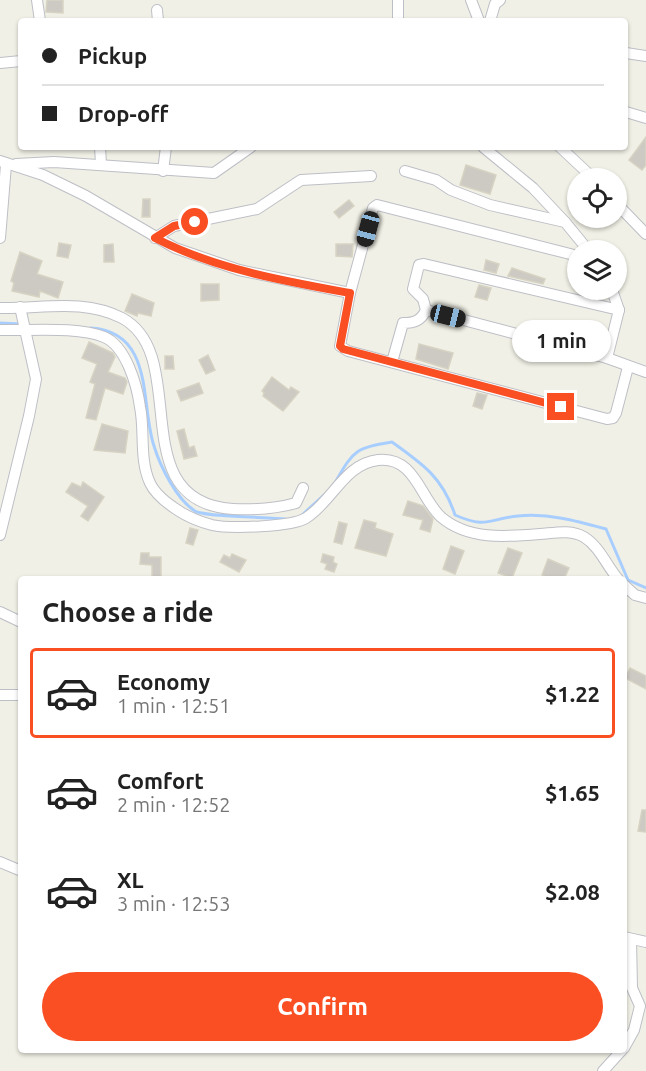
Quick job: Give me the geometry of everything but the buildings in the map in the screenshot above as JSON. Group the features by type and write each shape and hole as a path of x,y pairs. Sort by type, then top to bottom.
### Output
{"street":[{"path":"37,0 40,18"},
{"path":"398,0 398,18"},
{"path":"471,0 478,18"},
{"path":"491,18 495,4 500,0"},
{"path":"628,53 646,56"},
{"path":"0,63 18,61"},
{"path":"628,112 646,118"},
{"path":"100,150 100,164"},
{"path":"163,171 166,150"},
{"path":"3,163 100,164 163,171 214,173 247,150"},
{"path":"487,150 533,188 580,240"},
{"path":"563,150 582,168"},
{"path":"3,163 42,175 86,196 175,249 239,270 350,293"},
{"path":"0,238 3,163"},
{"path":"405,171 436,180 451,190 490,205 565,222"},
{"path":"155,238 174,226 257,209 301,180 371,176"},
{"path":"567,253 377,205 373,208 350,293 340,346 348,351 607,419 613,418 616,414 628,366"},
{"path":"627,214 646,234"},
{"path":"392,362 403,323 420,319 426,310 423,299 413,289 419,265 424,264 619,310"},
{"path":"607,358 619,310 616,300"},
{"path":"0,308 20,311 72,305 98,309 123,319 145,337 152,358 166,451 173,473 192,496 212,507 254,510 296,503 303,488"},
{"path":"426,310 607,358 646,372"},
{"path":"0,535 36,379 20,311"},
{"path":"0,330 87,333 105,337 119,349 141,408 140,433 150,483 161,498 179,511 214,526 299,522 316,510 354,467 368,461 392,460 402,465 419,482 439,514 458,530 484,536 566,532 584,536 616,576"},
{"path":"627,588 635,595 646,598"},
{"path":"0,612 18,621"},
{"path":"0,695 18,695"},
{"path":"0,862 18,870"},
{"path":"627,1042 634,1030 640,1006 632,988 627,938 646,942"},
{"path":"603,1071 619,1053"}],"waterway":[{"path":"0,323 22,324"},
{"path":"91,328 112,333 126,342 135,356 141,373 154,446 170,482 188,506 201,513 286,519"},
{"path":"336,481 352,456 371,446 392,442 413,457 438,481 455,515 481,522 518,516 552,517 606,529 626,576"},
{"path":"303,514 324,495"},
{"path":"627,578 646,588"}],"route":[{"path":"195,222 174,226 155,238 175,249 239,270 350,293 340,346 343,349 561,407"}]}
